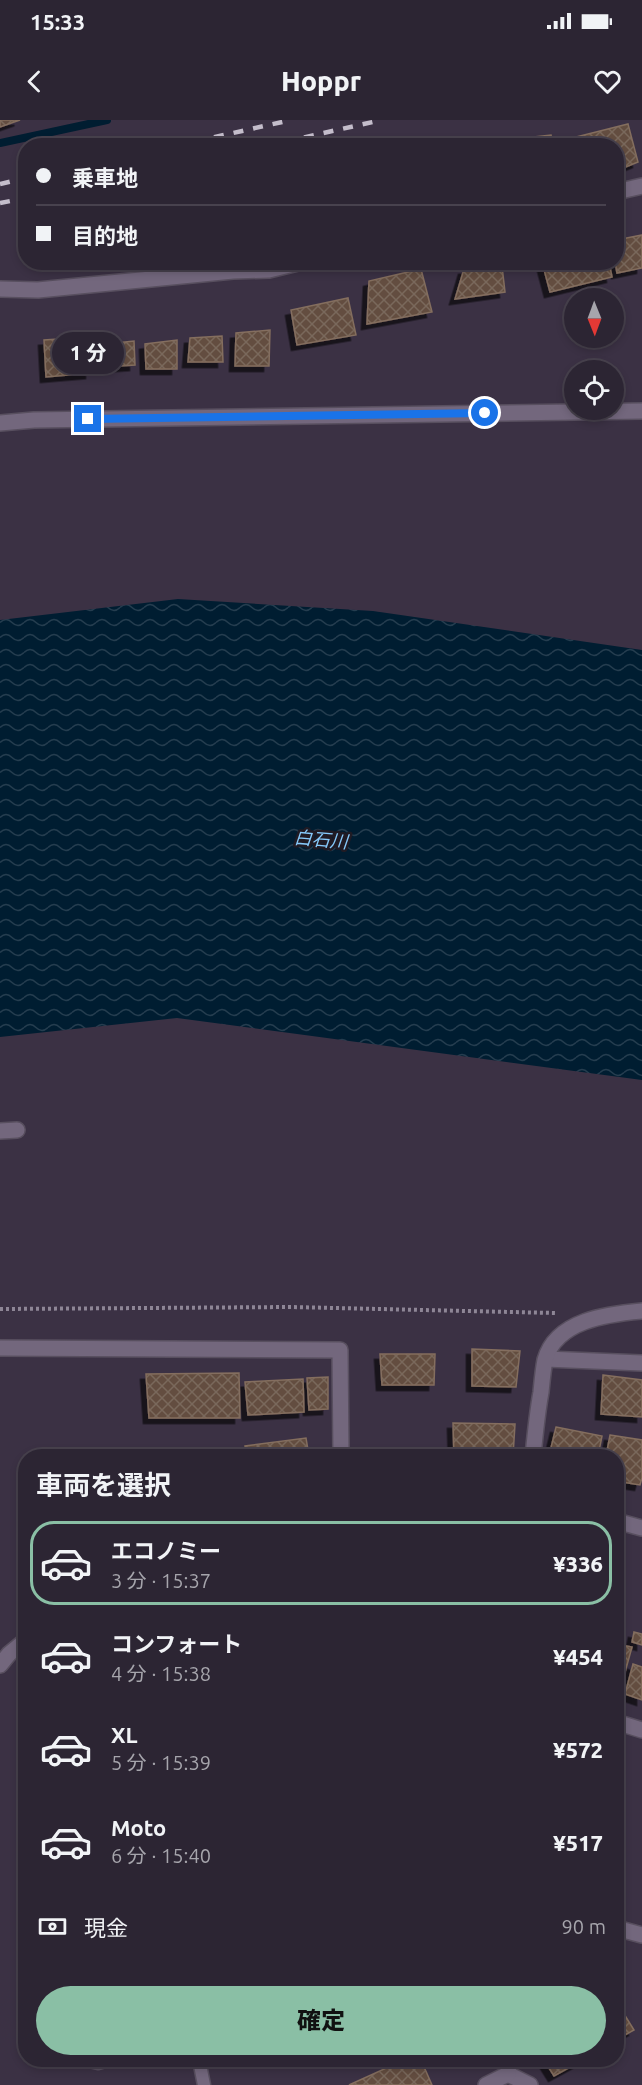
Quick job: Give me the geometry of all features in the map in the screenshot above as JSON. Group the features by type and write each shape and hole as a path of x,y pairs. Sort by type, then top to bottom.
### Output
{"street":[{"path":"624,190 642,186"},
{"path":"0,289 38,290 233,271 269,270"},
{"path":"0,423 42,420 642,411"},
{"path":"0,1131 17,1130"},
{"path":"534,1449 546,1359 555,1343 567,1330 607,1314 642,1311"},
{"path":"0,1348 340,1350 341,1449"},
{"path":"546,1359 642,1363"},
{"path":"624,1523 642,1528"},
{"path":"0,1665 18,1647"},
{"path":"624,1724 642,1730"},
{"path":"624,1930 642,1935"},
{"path":"486,2085 508,2067 530,2085"}],"lane":[{"path":"200,2067 204,2085"}],"path":[{"path":"0,1309 291,1307 561,1313"}],"water":[{"name":"白石川","path":"178,599 373,611 642,650 642,1080 177,1018 0,1037 0,620"}],"building":[{"path":"0,120 20,120 0,127"},
{"path":"628,124 638,162 624,168 624,138 572,138"},
{"path":"551,135 552,138 525,138"},
{"path":"642,235 642,268 617,273 616,270 624,270 624,238"},
{"path":"421,270 432,312 367,324 369,281"},
{"path":"464,270 502,270 505,292 455,299"},
{"path":"544,270 611,270 612,277 550,292"},
{"path":"348,298 356,335 297,345 291,310"},
{"path":"270,330 269,366 235,366 236,333"},
{"path":"222,336 223,362 188,362 190,338"},
{"path":"89,337 91,373 46,377 44,340"},
{"path":"177,340 177,369 146,369 145,344"},
{"path":"134,341 135,365 103,367 106,344"},
{"path":"472,1349 520,1351 516,1387 472,1386"},
{"path":"380,1354 435,1354 434,1385 382,1385"},
{"path":"239,1373 240,1418 149,1418 146,1374"},
{"path":"603,1375 642,1380 642,1417 601,1414"},
{"path":"328,1377 328,1409 309,1410 307,1378"},
{"path":"303,1379 304,1412 248,1415 245,1382"},
{"path":"453,1423 515,1424 513,1449 454,1449"},
{"path":"556,1427 602,1436 599,1449 551,1449"},
{"path":"610,1435 642,1440 640,1485 624,1482 624,1449 607,1449"},
{"path":"306,1438 308,1449 245,1449 245,1446"},
{"path":"634,1632 642,1634 642,1645 632,1642"},
{"path":"624,1646 632,1647 624,1676"},
{"path":"633,1664 642,1667 642,1700 625,1694"},
{"path":"624,2014 634,2030 624,2036"},
{"path":"389,2067 424,2067 432,2085 349,2085"},
{"path":"548,2067 570,2067 554,2076"}],"waterway":[{"path":"23,138 107,120"},
{"path":"0,143 18,139"}],"railway":[{"path":"211,138 291,120"},
{"path":"301,138 382,120"},
{"path":"0,184 18,180"},
{"path":"0,203 18,200"}],"route":[{"path":"88,419 485,413"}]}
